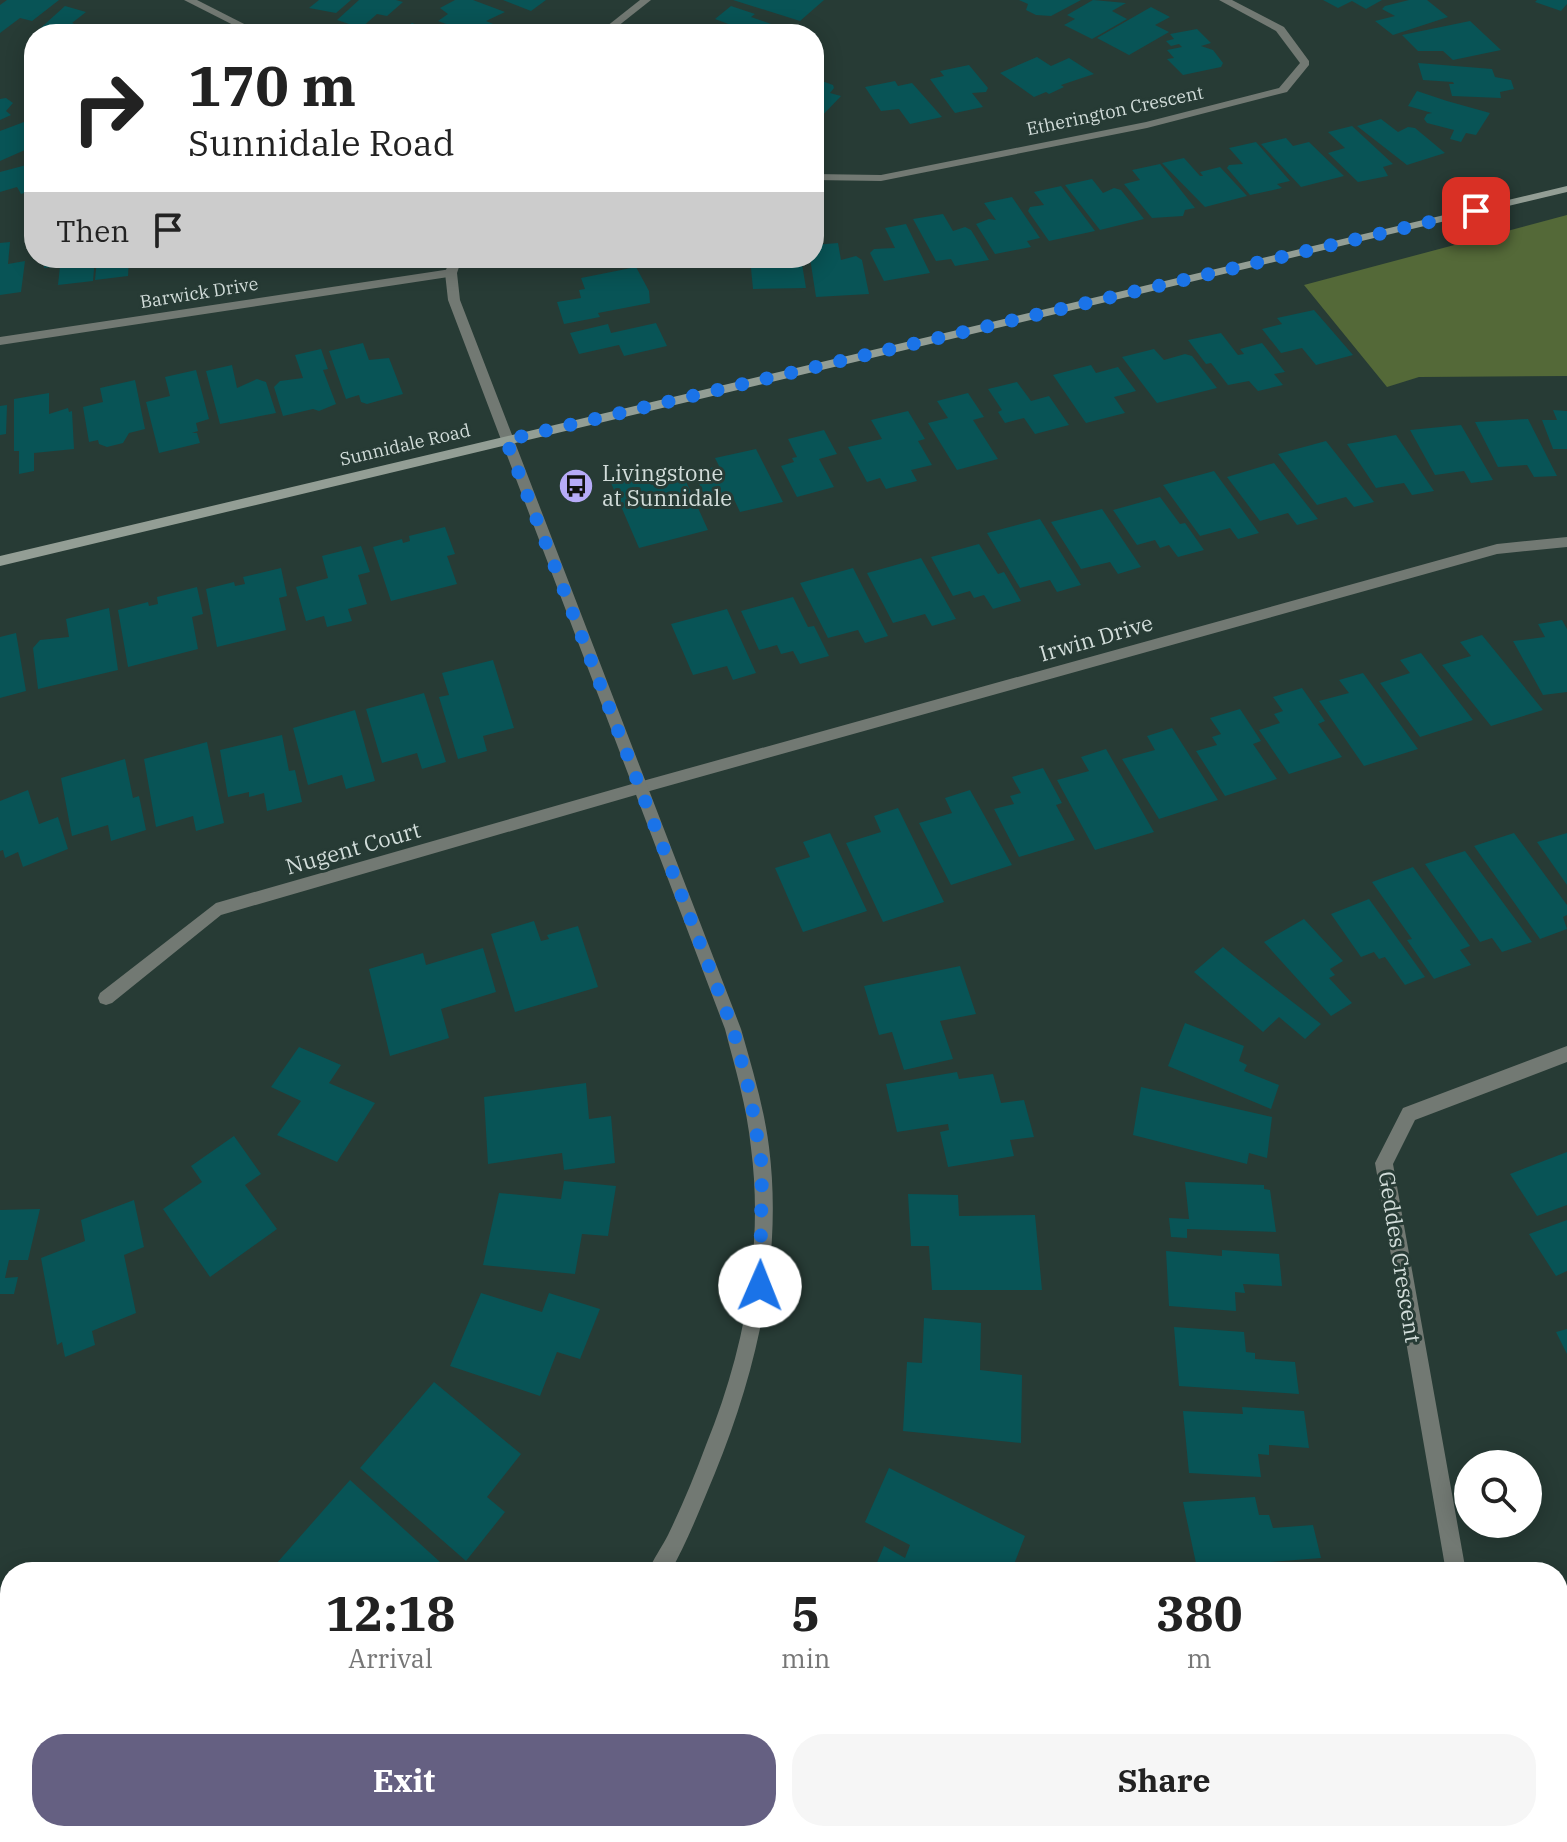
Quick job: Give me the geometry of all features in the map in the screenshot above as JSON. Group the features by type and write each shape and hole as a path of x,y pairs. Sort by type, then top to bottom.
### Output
{"main road":[{"name":"Sunnidale Road","path":"0,561 1567,189"}],"street":[{"path":"189,0 238,24"},
{"path":"615,24 646,0"},
{"name":"Etherington Crescent","path":"824,177 881,178 1147,125 1283,90 1305,63 1280,29 1224,0"},
{"path":"453,268 454,300 733,1029 750,1094 762,1166 760,1286 746,1365 725,1428 669,1562"},
{"name":"Barwick Drive","path":"0,341 451,273"},
{"name":"Irwin Drive","path":"639,788 1497,549 1567,542"},
{"name":"Nugent Court","path":"106,998 216,910 639,788"},
{"name":"Geddes Crescent","path":"1452,1562 1384,1163 1409,1114 1567,1054"}],"green space":[{"path":"1567,215 1567,376 1419,377 1387,387 1304,285"}],"building":[{"path":"7,0 59,0 32,21 20,18 0,33 0,5"},
{"path":"319,0 351,0 336,13 309,8"},
{"path":"359,0 403,2 387,16 377,14 366,24 337,20"},
{"path":"455,0 473,0 505,12 486,21 493,24 446,24 438,21 448,14 440,8"},
{"path":"503,0 546,0 531,11"},
{"path":"733,0 824,0 800,21"},
{"path":"1019,0 1081,0 1051,16 1036,15 1026,10 1028,4"},
{"path":"1093,0 1126,3 1112,11 1127,19 1092,39 1064,25 1075,19 1067,15"},
{"path":"1323,0 1382,0 1366,9 1352,1 1338,8"},
{"path":"1409,0 1427,0 1448,17 1393,35 1375,21 1395,16 1382,9 1385,6"},
{"path":"1567,0 1567,4 1561,11 1535,2"},
{"path":"65,6 86,12 72,23 74,24 45,24"},
{"path":"731,6 755,14 751,17 771,24 728,24 715,19"},
{"path":"1151,7 1170,17 1155,25 1169,32 1129,55 1097,38"},
{"path":"1470,21 1501,50 1453,60 1443,51 1418,51 1402,35"},
{"path":"1197,29 1211,43 1201,46 1213,50 1223,63 1221,67 1183,75 1167,59 1174,58 1167,50 1182,47 1179,44 1171,46 1166,41 1174,39 1170,34"},
{"path":"1037,57 1051,66 1069,58 1094,74 1061,85 1064,87 1049,94 1046,92 1034,97 1000,73"},
{"path":"1418,63 1492,69 1495,77 1511,80 1514,89 1500,92 1501,98 1452,96 1449,84 1453,82 1423,80"},
{"path":"969,65 988,88 986,92 972,93 983,107 955,113 930,79 944,76 940,71"},
{"path":"895,81 898,86 912,83 942,117 910,124 899,109 881,111 865,87"},
{"path":"824,82 833,85 830,93 841,96 824,114"},
{"path":"1417,91 1490,113 1476,135 1466,133 1461,142 1450,139 1454,130 1427,123 1424,119 1432,113 1408,106"},
{"path":"6,98 13,103 6,111 11,115 0,120 0,99"},
{"path":"1381,119 1398,132 1408,127 1415,128 1445,153 1407,165 1357,126"},
{"path":"24,122 24,150 0,161 0,131"},
{"path":"1352,126 1393,164 1383,167 1388,176 1358,182 1328,153 1345,148 1328,132"},
{"path":"1286,138 1293,146 1309,142 1344,176 1301,187 1261,144"},
{"path":"1256,142 1290,181 1277,184 1282,188 1250,195 1227,168 1229,165 1243,164 1229,148"},
{"path":"1184,158 1200,176 1203,176 1200,172 1220,167 1247,196 1205,207 1162,163"},
{"path":"1160,164 1195,208 1185,210 1183,216 1152,218 1124,184 1140,180 1132,170"},
{"path":"24,166 24,193 21,194 17,187 0,192 0,172"},
{"path":"1092,179 1103,193 1114,188 1121,190 1144,219 1100,230 1065,185"},
{"path":"1061,186 1095,231 1049,241 1028,211 1030,207 1044,205 1034,192"},
{"path":"1012,197 1040,238 1027,241 1031,247 995,254 976,224 996,220 984,203"},
{"path":"943,214 953,231 965,227 971,230 989,260 955,266 951,259 936,261 913,219"},
{"path":"906,224 930,273 884,281 870,253 874,249 895,248 885,228"},
{"path":"10,242 8,264 24,261 21,292 0,295 0,243"},
{"path":"838,243 841,260 856,256 862,260 869,294 816,297 812,268 824,268 824,244"},
{"path":"60,268 94,268 93,281 58,285"},
{"path":"96,268 128,268 128,276 95,280"},
{"path":"637,268 649,291 650,303 598,313 600,317 564,324 557,302 581,298 579,290 585,289 581,278"},
{"path":"751,268 803,268 806,288 753,289"},
{"path":"1314,310 1353,355 1316,365 1302,348 1281,353 1262,329 1282,324 1277,318"},
{"path":"656,323 667,346 624,356 619,345 579,354 570,333 608,324 611,333"},
{"path":"1221,333 1238,355 1244,354 1240,349 1262,343 1285,372 1274,374 1283,385 1258,391 1249,381 1228,385 1211,363 1206,364 1188,340"},
{"path":"363,343 369,360 389,358 403,394 367,404 361,402 359,395 346,399 329,351"},
{"path":"321,349 328,369 323,370 336,404 319,411 313,409 283,416 274,387 280,381 303,378 295,355"},
{"path":"1154,349 1164,360 1185,354 1192,356 1217,388 1157,403 1122,357"},
{"path":"232,365 237,388 257,379 266,382 276,413 220,424 206,371"},
{"path":"1091,365 1096,373 1118,367 1136,391 1114,397 1125,413 1086,423 1053,375"},
{"path":"196,370 209,419 196,423 198,431 192,433 197,433 200,443 159,453 146,402 170,396 165,377"},
{"path":"135,380 145,429 129,433 123,443 107,447 99,444 98,440 89,442 83,407 103,402 100,388"},
{"path":"1017,382 1031,401 1049,396 1069,425 1035,434 1024,418 1005,423 998,412 1002,410 988,389"},
{"path":"49,393 49,414 68,408 69,412 72,411 74,449 34,453 34,471 19,474 19,451 14,451 14,399"},
{"path":"968,393 984,417 973,420 998,459 957,470 928,423 948,418 937,401"},
{"path":"7,405 6,434 0,435 0,406"},
{"path":"1553,410 1567,411 1567,449 1553,449 1542,420 1557,420"},
{"path":"908,411 925,439 918,441 932,465 911,470 917,481 886,489 880,478 867,482 848,447 882,439 871,420"},
{"path":"1528,419 1557,476 1534,477 1527,465 1498,467 1475,422"},
{"path":"1461,425 1493,480 1471,483 1464,471 1435,475 1410,430"},
{"path":"824,430 837,454 819,459 834,487 797,497 781,466 794,462 792,458 797,457 788,439"},
{"path":"1396,435 1434,491 1412,495 1404,483 1376,488 1347,444"},
{"path":"1326,441 1374,502 1354,507 1346,497 1317,505 1278,454"},
{"path":"756,449 783,502 740,512 731,493 706,499 694,472 719,466 715,458"},
{"path":"1274,463 1318,519 1297,525 1288,513 1260,521 1227,477"},
{"path":"1214,471 1259,533 1238,539 1230,528 1200,536 1163,485"},
{"path":"646,474 651,485 684,477 708,530 639,548 611,483"},
{"path":"1160,497 1180,524 1185,523 1204,550 1178,557 1169,545 1160,548 1155,540 1137,545 1113,510"},
{"path":"1102,509 1141,567 1118,574 1110,562 1081,569 1051,522"},
{"path":"1040,519 1081,585 1057,592 1050,580 1020,588 987,533"},
{"path":"445,527 455,554 447,556 457,584 391,601 373,547 402,539 403,543 410,541 409,536"},
{"path":"979,544 998,574 1004,572 1021,601 993,609 984,595 974,598 970,591 953,596 931,557"},
{"path":"361,546 370,572 358,575 367,604 348,609 352,621 327,627 324,616 306,621 296,587 328,578 322,556"},
{"path":"921,558 956,619 932,626 925,614 893,623 867,573"},
{"path":"281,568 287,596 279,598 286,630 217,647 206,589 234,582 235,586 245,584 243,577"},
{"path":"853,568 888,636 865,643 858,630 828,638 800,583"},
{"path":"197,587 203,614 192,617 198,649 128,667 118,610 148,602 149,606 158,604 157,597"},
{"path":"793,597 808,627 814,626 829,656 800,664 793,651 781,654 777,645 759,650 741,611"},
{"path":"109,608 118,670 38,689 33,648 40,640 69,637 66,619"},
{"path":"727,609 756,673 733,680 727,666 693,675 671,624"},
{"path":"1562,620 1567,629 1567,692 1543,695 1513,641 1545,637 1538,624"},
{"path":"16,633 26,691 0,698 0,637"},
{"path":"1482,635 1543,710 1491,726 1442,665 1471,656 1460,642"},
{"path":"1421,653 1473,720 1420,737 1380,683 1410,673 1400,660"},
{"path":"493,660 514,728 483,736 487,751 458,759 439,697 449,695 442,673"},
{"path":"1363,673 1418,749 1364,766 1319,701 1349,693 1339,680"},
{"path":"1302,688 1325,721 1318,724 1342,757 1289,774 1259,730 1280,723 1274,714 1283,711 1273,697"},
{"path":"424,693 446,762 422,769 417,753 382,763 366,709"},
{"path":"1240,709 1261,741 1253,744 1277,779 1225,796 1196,751 1217,745 1212,737 1221,734 1210,718"},
{"path":"355,710 375,781 346,789 342,775 308,785 293,728"},
{"path":"1172,728 1218,800 1159,819 1122,759 1155,750 1147,736"},
{"path":"282,735 289,771 295,770 302,802 267,811 264,793 249,797 249,792 228,797 220,750"},
{"path":"207,742 224,823 196,831 193,816 156,827 144,759"},
{"path":"1106,749 1154,832 1095,850 1057,780 1089,771 1081,757"},
{"path":"125,759 133,798 139,796 146,830 111,841 108,825 72,836 61,778"},
{"path":"1043,768 1062,803 1056,805 1075,840 1019,857 994,809 1014,804 1010,796 1021,793 1012,777"},
{"path":"28,790 39,824 58,817 68,849 23,867 18,852 5,858 3,850 0,851 0,801"},
{"path":"970,790 1012,865 951,885 919,823 952,813 945,798"},
{"path":"898,808 944,902 883,922 846,843 881,832 874,816"},
{"path":"830,833 867,911 803,932 775,868 810,857 803,842"},
{"path":"1514,833 1567,905 1567,915 1563,917 1567,929 1540,939 1474,846"},
{"path":"1567,833 1567,885 1537,842"},
{"path":"1465,851 1532,942 1502,952 1492,938 1480,942 1425,864"},
{"path":"1413,867 1470,946 1460,950 1471,965 1434,979 1407,940 1412,939 1372,882"},
{"path":"1369,899 1425,977 1405,985 1385,957 1379,959 1374,952 1361,957 1331,914"},
{"path":"1304,919 1343,961 1330,969 1335,975 1329,978 1352,1003 1331,1016 1264,942"},
{"path":"534,921 541,941 549,939 547,935 578,926 598,987 515,1012 491,934"},
{"path":"1223,947 1321,1024 1305,1039 1279,1017 1263,1032 1194,972"},
{"path":"483,948 496,992 441,1009 449,1038 390,1056 369,969 423,953 426,965"},
{"path":"960,966 976,1014 940,1021 953,1059 904,1070 892,1032 879,1035 864,986"},
{"path":"1185,1023 1244,1046 1239,1061 1247,1065 1244,1071 1279,1085 1271,1109 1168,1066"},
{"path":"299,1047 341,1065 329,1083 375,1103 337,1162 277,1135 301,1101 271,1087"},
{"path":"957,1072 959,1079 993,1074 1001,1103 1024,1100 1034,1137 1010,1140 1014,1156 948,1167 940,1132 949,1130 948,1124 897,1132 886,1084"},
{"path":"586,1083 589,1119 611,1116 615,1163 564,1170 562,1153 488,1164 484,1097"},
{"path":"1141,1087 1272,1117 1267,1158 1249,1153 1247,1164 1133,1135"},
{"path":"234,1136 261,1174 245,1185 277,1229 210,1277 163,1209 202,1182 191,1166"},
{"path":"1567,1152 1567,1205 1537,1216 1510,1174"},
{"path":"564,1181 616,1186 608,1236 582,1234 575,1274 483,1265 499,1193 561,1199"},
{"path":"1185,1182 1264,1185 1264,1189 1270,1190 1276,1232 1187,1229 1187,1238 1171,1237 1169,1218 1189,1219"},
{"path":"908,1194 958,1195 959,1216 1035,1215 1042,1290 932,1290 929,1246 911,1246"},
{"path":"134,1200 144,1247 124,1255 136,1313 92,1331 95,1345 65,1357 62,1342 57,1345 41,1258 85,1241 81,1220"},
{"path":"40,1209 28,1260 9,1260 5,1278 18,1277 14,1294 0,1294 0,1210"},
{"path":"1567,1220 1567,1271 1556,1276 1529,1234"},
{"path":"1222,1250 1279,1254 1282,1286 1243,1284 1245,1293 1235,1292 1236,1311 1169,1306 1166,1251 1222,1256"},
{"path":"481,1293 542,1312 549,1293 600,1309 580,1359 557,1352 540,1396 450,1366"},
{"path":"924,1318 981,1323 980,1370 1022,1375 1021,1443 903,1431 907,1362 922,1363"},
{"path":"1174,1327 1244,1332 1246,1352 1255,1353 1255,1359 1295,1362 1299,1394 1179,1386"},
{"path":"1567,1329 1567,1354 1556,1332"},
{"path":"434,1382 521,1454 487,1497 505,1512 466,1561 360,1468"},
{"path":"1242,1407 1304,1411 1309,1448 1269,1445 1269,1455 1258,1454 1261,1477 1189,1473 1183,1411 1243,1414"},
{"path":"889,1468 1025,1536 1015,1562 877,1562 884,1546 905,1558 910,1545 865,1522"},
{"path":"350,1480 440,1562 278,1562"},
{"path":"1255,1497 1259,1515 1269,1515 1273,1528 1313,1525 1321,1558 1271,1562 1196,1562 1183,1502"}],"place":[{"name":"Livingstone at Sunnidale","path":"576,486"}],"route":[{"path":"760,1286 762,1166 750,1094 733,1029 506,440 1476,211"}]}
